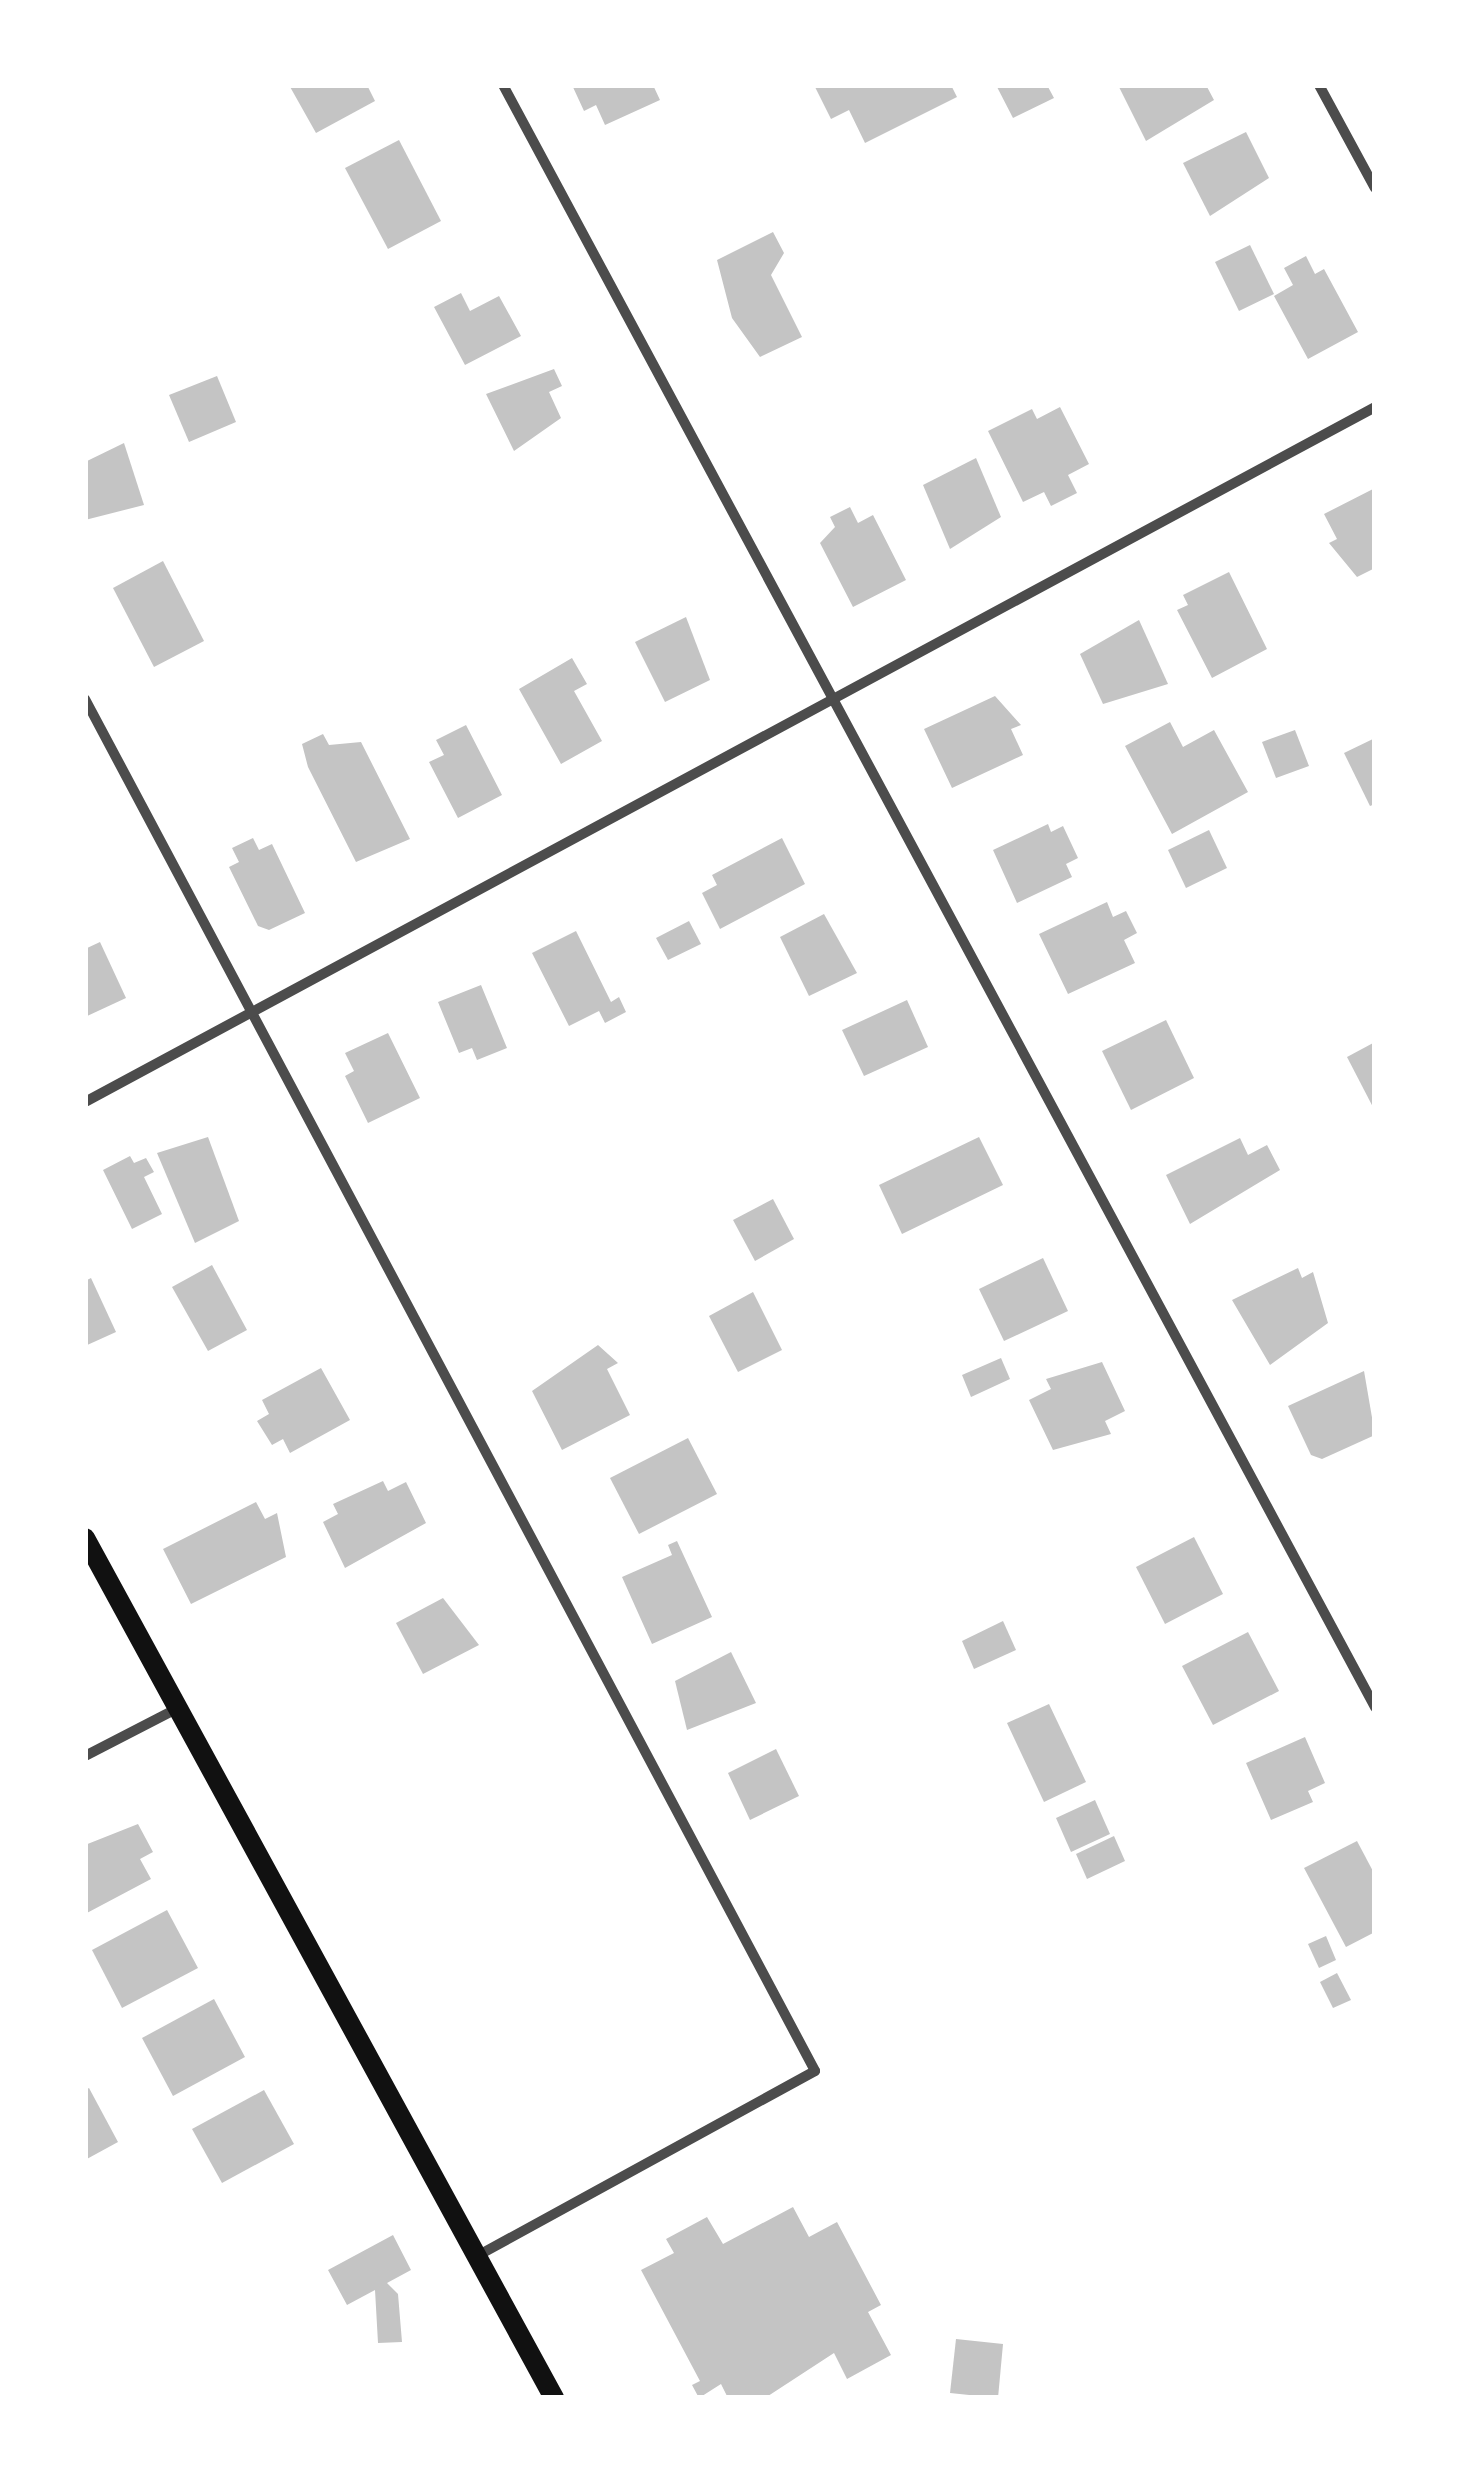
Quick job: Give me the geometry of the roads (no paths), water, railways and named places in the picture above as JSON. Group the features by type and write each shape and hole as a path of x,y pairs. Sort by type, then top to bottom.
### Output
{"main road":[{"path":"85,1538 554,2398"}],"street":[{"path":"503,85 1375,1707"},
{"path":"1319,85 1375,188"},
{"path":"85,1102 1375,408"},
{"path":"85,699 816,2071 476,2256"},
{"path":"85,1756 176,1709"}]}
